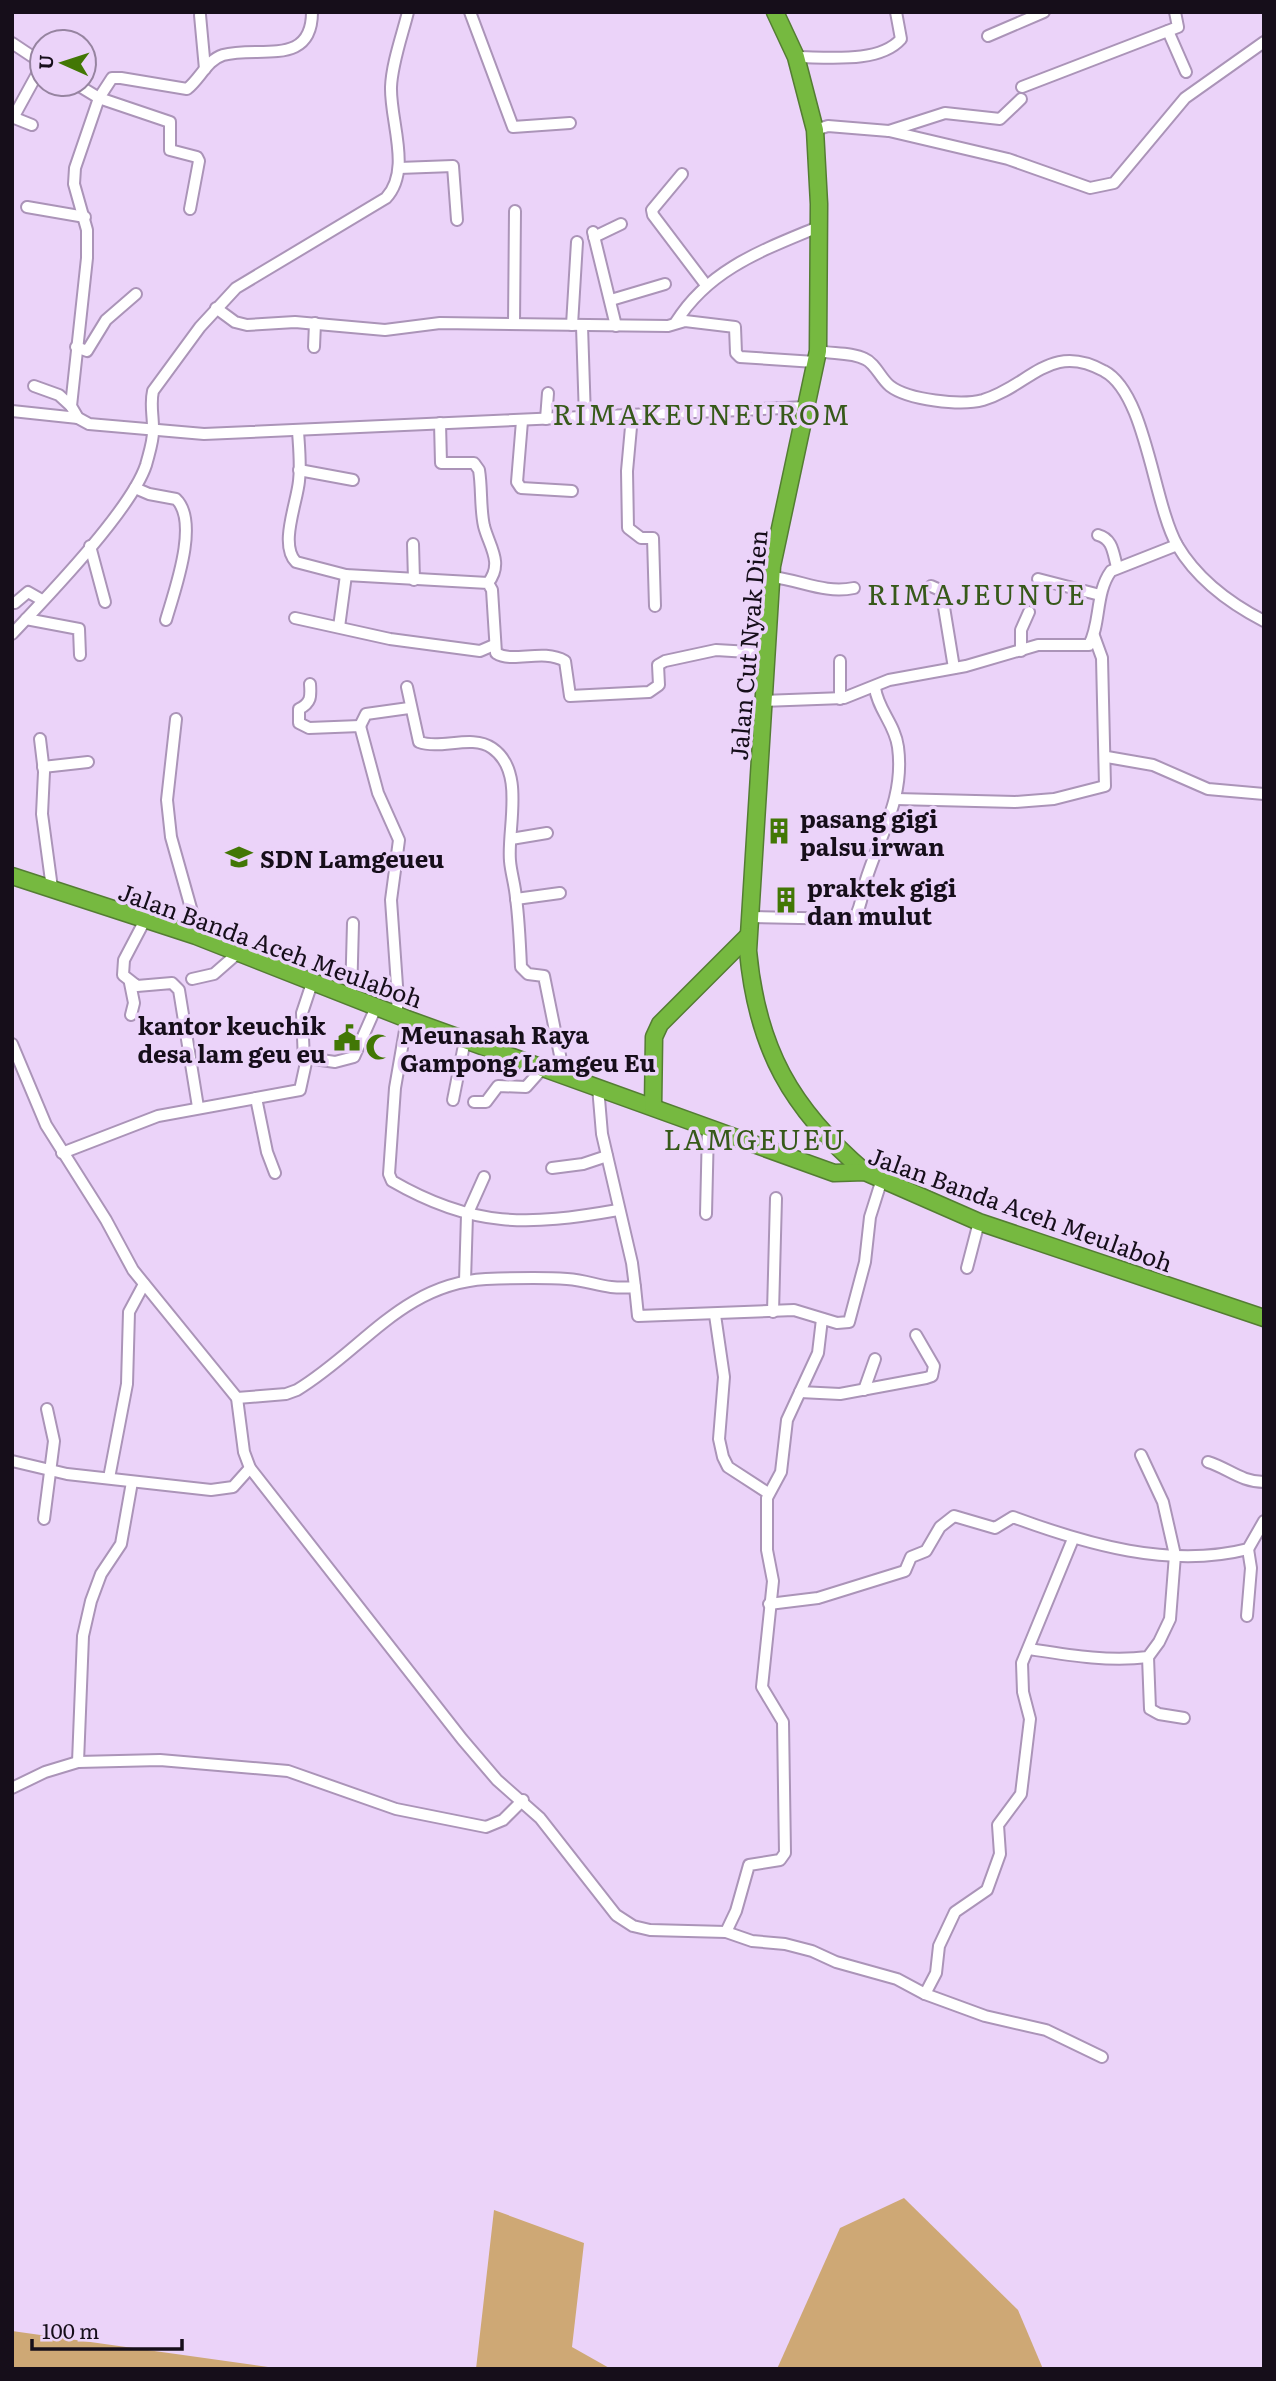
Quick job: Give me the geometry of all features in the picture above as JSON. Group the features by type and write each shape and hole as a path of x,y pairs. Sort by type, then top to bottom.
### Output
{"highway":[{"name":"Jalan Cut Nyak Dien","path":"775,12 796,57 815,130 818,227 816,356 772,577 748,936 753,998 769,1051 787,1083 834,1145 865,1172"},
{"name":"Jalan Banda Aceh Meulaboh","path":"12,876 196,936 402,1017 834,1173 865,1172 979,1222 1264,1318"},
{"path":"653,1107 654,1037 660,1024 748,936"}],"street":[{"path":"71,406 86,258 85,217 74,184 75,168 99,98 112,78 187,89 222,55 265,54 304,43 309,37 312,12"},
{"path":"12,634 40,598 90,546 135,488 145,469 153,391 216,309 236,288 386,198 396,188 399,168 391,84 408,12"},
{"path":"470,12 513,127 570,122"},
{"path":"796,57 868,55 887,50 901,39 896,12"},
{"path":"988,36 1044,12"},
{"path":"1022,87 1168,31 1179,25 1175,12"},
{"path":"200,15 205,69"},
{"path":"1168,31 1186,72"},
{"path":"815,130 828,126 889,131 1008,159 1090,188 1102,186 1114,183 1185,98 1264,42"},
{"path":"12,45 28,55"},
{"path":"28,90 13,117 32,125"},
{"path":"99,98 172,124 170,150 197,157 199,161 190,209"},
{"path":"889,131 945,113 1000,119 1021,99"},
{"path":"399,168 453,166 457,220"},
{"path":"682,174 652,210 653,215 706,285"},
{"path":"27,207 85,217"},
{"path":"514,324 515,211"},
{"path":"615,326 594,235 621,224"},
{"path":"216,309 235,322 247,325 315,323 385,330 440,323 668,326 676,322 706,285 751,254 818,227"},
{"path":"577,243 577,326 585,418"},
{"path":"611,300 665,284"},
{"path":"76,347 87,351 106,320 136,294"},
{"path":"676,322 735,327 736,353 740,357 816,356 865,359 891,387 929,399 956,402 984,400 1062,359 1091,364 1109,373 1125,391 1134,411 1155,486 1177,545 1213,588 1236,607 1264,621"},
{"path":"314,347 315,323"},
{"path":"34,386 60,395 78,418"},
{"path":"546,419 548,393"},
{"path":"12,411 78,418 89,424 204,434 806,407"},
{"path":"632,416 627,471 628,528 641,538 653,538 655,606"},
{"path":"522,421 517,482 521,488 572,491"},
{"path":"440,423 442,463 474,463 480,470 483,525 496,558 494,575 488,583"},
{"path":"298,431 299,470 289,542 291,558 302,566 346,575 488,583"},
{"path":"299,470 354,480"},
{"path":"135,488 149,494 176,499 185,513 184,556 166,620"},
{"path":"1098,535 1108,541 1117,567"},
{"path":"413,544 414,580"},
{"path":"762,701 840,699 875,688 889,680 954,668 1038,645 1089,645 1094,636 1100,595 1106,578 1117,567 1177,545"},
{"path":"90,546 105,602"},
{"path":"340,627 346,575"},
{"path":"772,577 794,580 827,591 854,588"},
{"path":"1038,579 1100,595"},
{"path":"488,583 492,590 494,645 501,656 538,653 556,656 565,661 570,696 649,692 659,685 658,665 665,661 716,650 766,653"},
{"path":"931,586 940,590 942,596 954,668"},
{"path":"15,603 25,594 40,598"},
{"path":"1021,651 1021,630 1029,612"},
{"path":"295,618 390,639 480,651 494,645"},
{"path":"26,619 79,629 80,655"},
{"path":"896,799 959,803 980,799 1015,802 1054,799 1105,786 1107,757 1102,658 1094,636"},
{"path":"840,662 840,699"},
{"path":"310,684 307,705 299,709 299,723 303,728 360,726"},
{"path":"407,687 409,708 419,742 429,746 466,743 493,748 510,776 509,858 516,899 521,967 527,974 544,976 564,1075"},
{"path":"750,917 854,919 896,799 898,746 890,721 877,705 875,688"},
{"path":"409,708 366,714 360,726 379,793 399,839 390,900 398,1000 402,1017 390,1178 422,1198 467,1216 486,1219 561,1220 618,1210"},
{"path":"176,719 167,800 171,836 196,926 196,936"},
{"path":"40,739 43,767 42,814 52,888"},
{"path":"1107,757 1153,765 1208,789 1264,794"},
{"path":"43,767 88,762"},
{"path":"511,839 547,833"},
{"path":"516,899 560,893"},
{"path":"145,920 124,960 123,975 136,986 172,983 179,990 198,1107"},
{"path":"351,998 353,923"},
{"path":"192,979 214,974 238,953"},
{"path":"130,983 134,1003 131,1015"},
{"path":"62,1153 158,1116 301,1089 304,1061 302,1013 312,983"},
{"path":"304,1061 309,1058 343,1062 354,1057 376,1007"},
{"path":"453,1100 465,1040"},
{"path":"12,1044 16,1066 62,1153 144,1284 237,1398 244,1452 250,1468 462,1739 497,1780 523,1800 555,1835 609,1907 625,1920 650,1930 726,1932 752,1941 785,1944 812,1951 897,1979 925,1994 985,2016 1046,2030 1102,2057"},
{"path":"474,1102 486,1102 498,1086 526,1087 542,1069"},
{"path":"598,1087 607,1156 632,1263 638,1316 800,1311 845,1323 851,1319 865,1262 870,1217 882,1179"},
{"path":"256,1098 267,1152 275,1173"},
{"path":"706,1214 708,1128"},
{"path":"552,1168 583,1164 607,1156"},
{"path":"466,1281 467,1216 484,1177"},
{"path":"773,1312 776,1198"},
{"path":"967,1268 979,1222"},
{"path":"237,1398 286,1394 297,1390 389,1317 423,1296 466,1281 568,1279 601,1288 635,1287"},
{"path":"109,1478 127,1384 129,1312 144,1284"},
{"path":"715,1315 724,1377 719,1439 723,1457 729,1467 768,1493"},
{"path":"726,1932 736,1911 749,1864 780,1860 785,1853 783,1727 779,1712 765,1698 762,1687 773,1581 766,1540 768,1493 781,1472 786,1424 818,1353 822,1319"},
{"path":"800,1392 835,1394 864,1391 932,1376 934,1366 916,1335"},
{"path":"864,1391 874,1359"},
{"path":"44,1519 54,1441 47,1409"},
{"path":"1141,1455 1163,1502 1175,1555 1170,1619 1148,1657 1150,1709 1159,1714 1184,1718"},
{"path":"12,1462 174,1488 228,1489 250,1468"},
{"path":"1208,1462 1238,1478 1264,1482"},
{"path":"78,1762 83,1636 101,1574 121,1544 132,1482"},
{"path":"769,1604 818,1598 905,1572 911,1557 926,1551 929,1543 951,1516 995,1528 1013,1517 1073,1539 1107,1547 1175,1555 1248,1549"},
{"path":"1247,1616 1251,1568 1248,1549 1264,1521"},
{"path":"925,1994 936,1973 939,1946 956,1912 987,1889 1000,1854 998,1825 1021,1794 1030,1719 1021,1667 1073,1539"},
{"path":"1030,1649 1112,1659 1148,1657"},
{"path":"12,1788 45,1772 78,1762 160,1760 288,1771 396,1809 485,1827 503,1820 523,1800"}],"shaded area":[{"path":"904,2198 1018,2310 1043,2369 777,2369 840,2228"},
{"path":"494,2210 584,2243 572,2347 611,2369 476,2369"},
{"path":"12,2331 282,2369 12,2369"}],"place":[{"name":"pasang gigi palsu irwan","path":"779,831"},
{"name":"SDN Lamgeueu","path":"239,857"},
{"name":"praktek gigi dan mulut","path":"786,900"},
{"name":"kantor keuchik desa lam geu eu","path":"347,1038"},
{"name":"Meunasah Raya Gampong Lamgeu Eu","path":"379,1047"}],"district":[{"name":"RIMAKEUNEUROM","path":"702,413"},
{"name":"RIMAJEUNUE","path":"977,593"},
{"name":"LAMGEUEU","path":"755,1138"}]}
